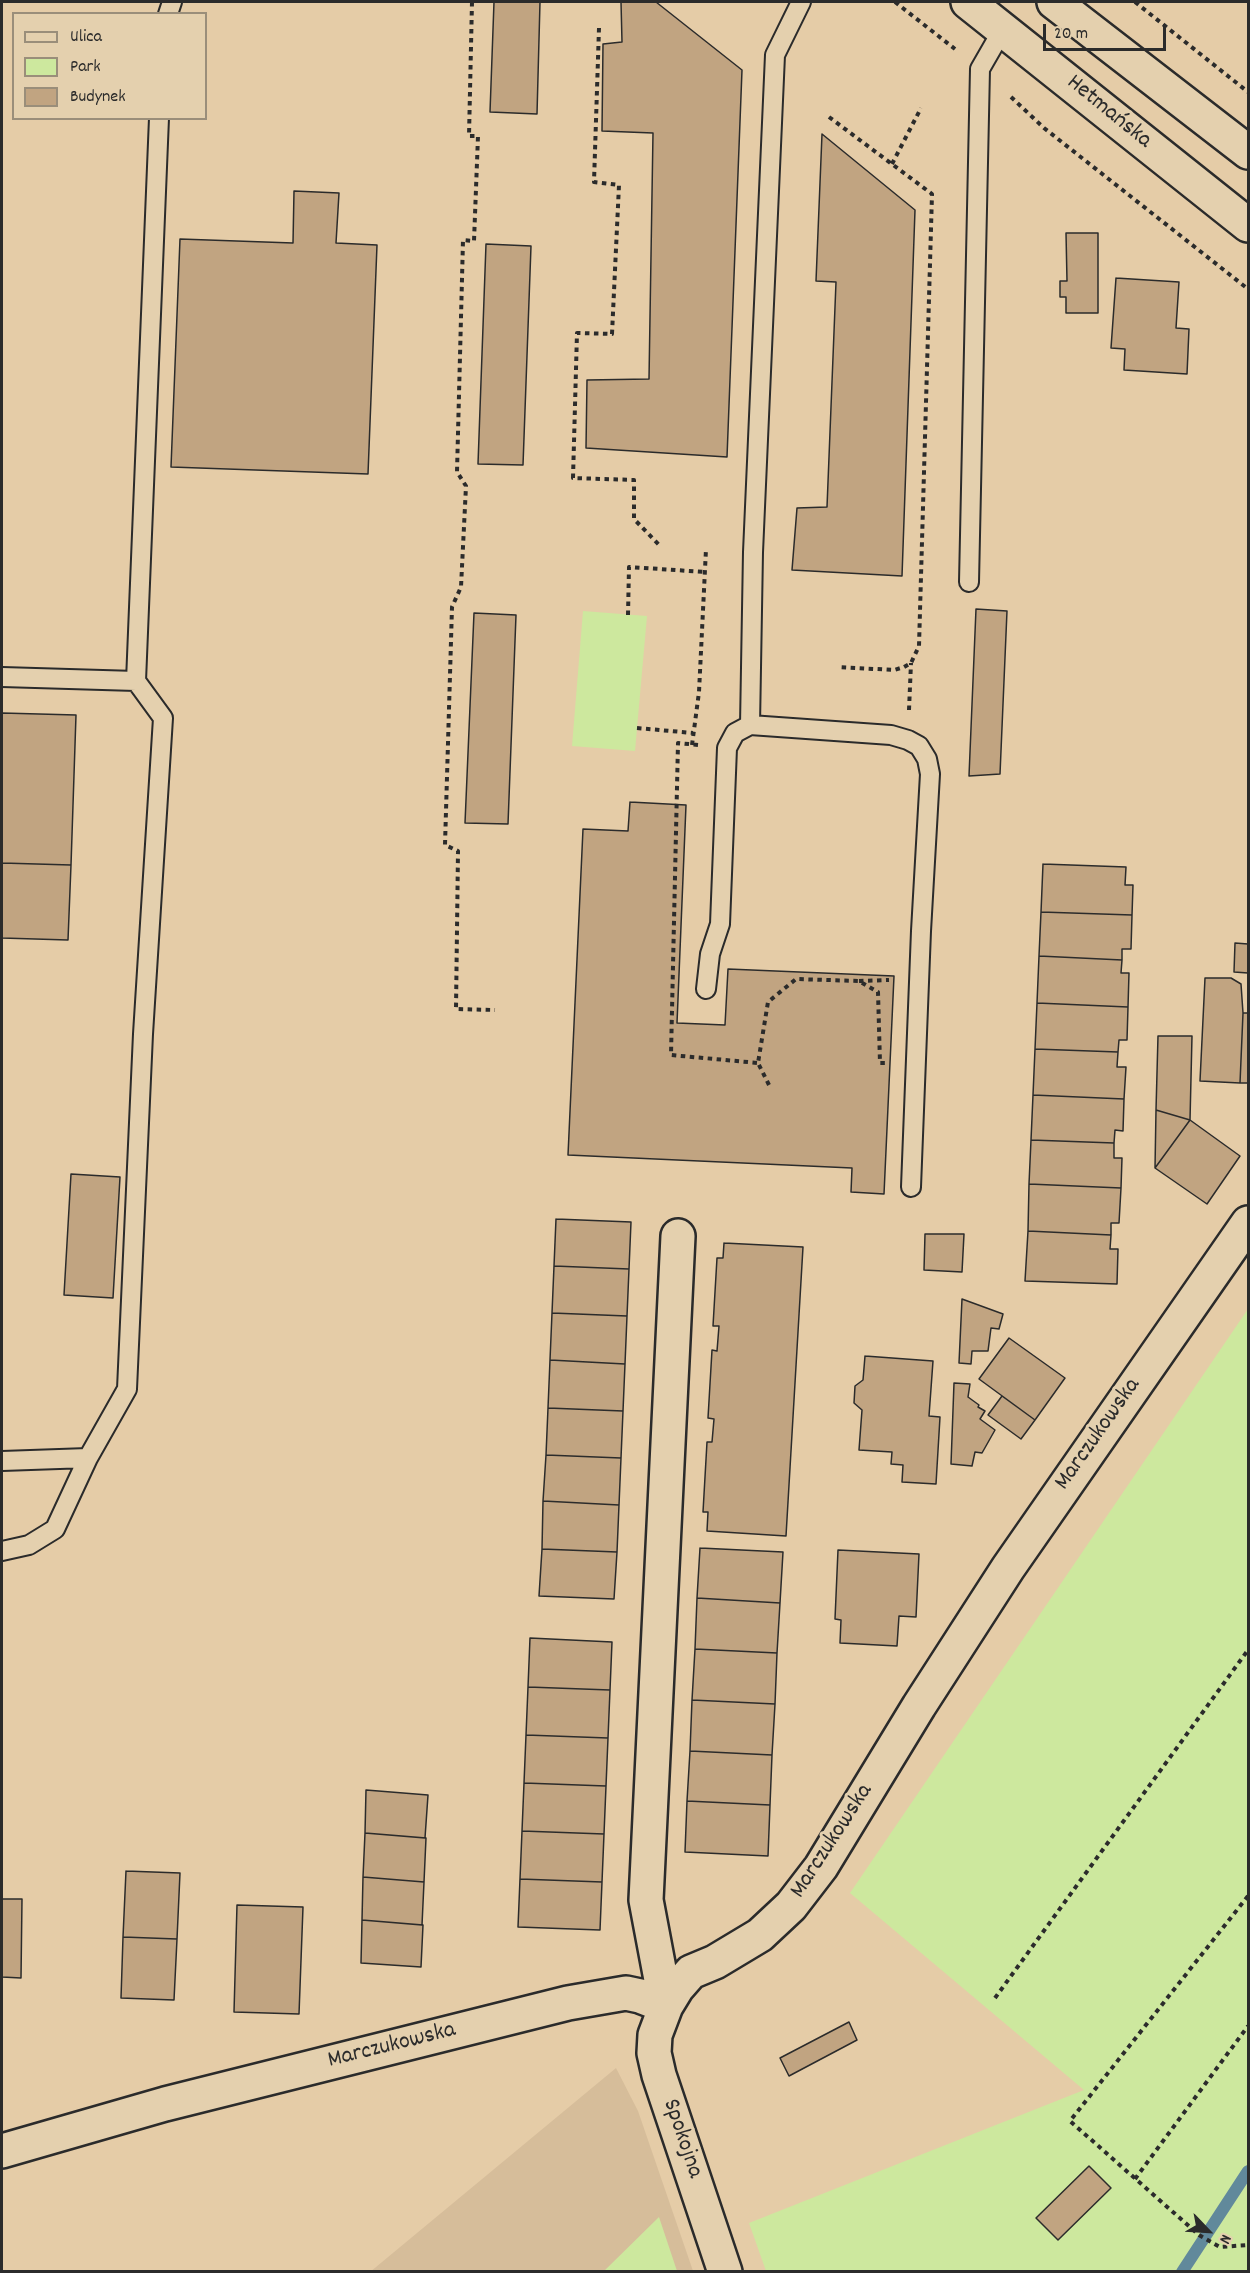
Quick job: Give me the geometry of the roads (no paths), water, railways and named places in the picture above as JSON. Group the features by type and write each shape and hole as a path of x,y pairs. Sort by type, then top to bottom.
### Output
{"street":[{"name":"Hetmańska","path":"968,2 1248,225"},
{"path":"1054,2 1248,152"},
{"name":"Marczukowska","path":"2,2151 165,2104 568,2003 626,1993 666,2006 677,1988 691,1972 715,1962 759,1935 791,1906 821,1867 919,1706 1008,1568 1248,1223"},
{"path":"666,2006 646,1900 678,1236"},
{"name":"Spokojna","path":"666,2006 655,2035 654,2053 659,2075 725,2271"}],"lane":[{"path":"750,725 753,552 775,55 801,2"},
{"path":"969,582 980,69 1003,29"},
{"path":"2,1551 29,1545 55,1529 88,1458 127,1389 143,1034 164,718 136,681 159,120"},
{"path":"2,677 136,681"},
{"path":"706,989 710,954 720,924 727,748 735,733 750,725 891,735 919,746 927,759 930,774 911,1187"},
{"path":"2,1461 88,1458"}],"waterway":[{"path":"1182,2272 1248,2171"}]}
